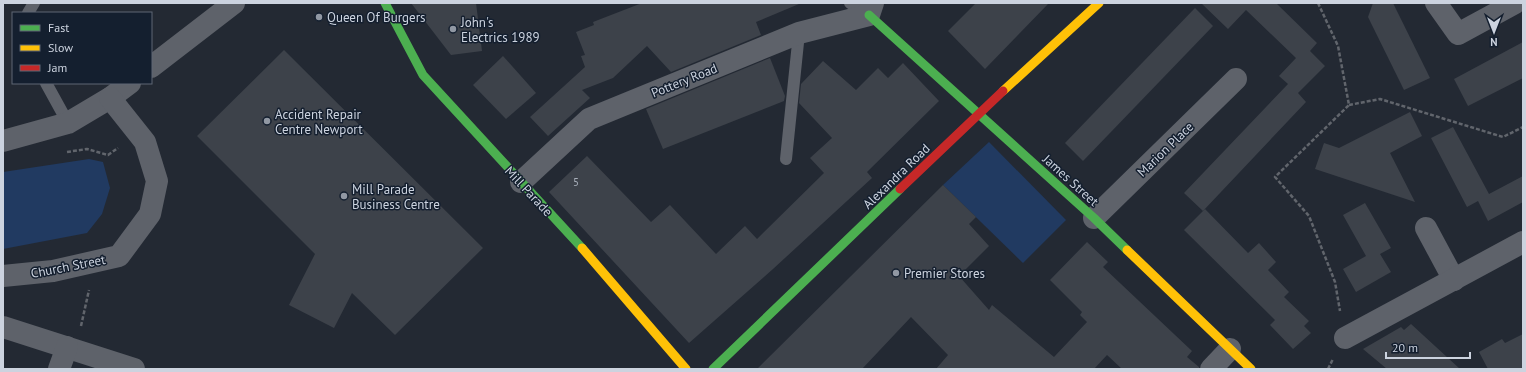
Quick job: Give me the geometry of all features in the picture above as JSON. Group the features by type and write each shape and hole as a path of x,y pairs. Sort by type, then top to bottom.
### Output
{"street":[{"path":"152,66 234,3"},
{"name":"Mill Parade","path":"385,3 423,75 568,232 686,369"},
{"name":"Alexandra Road","path":"713,369 978,115 1099,3"},
{"path":"1436,3 1458,34 1515,3"},
{"name":"Pottery Road","path":"521,182 589,119 799,33 871,9"},
{"name":"James Street","path":"871,9 978,115 1094,218 1251,369"},
{"name":"Marion Place","path":"1094,218 1236,79"},
{"path":"6,139 68,123 110,98 129,84"},
{"name":"Church Street","path":"3,276 53,271 119,256 150,214 157,181 145,142 110,98"},
{"path":"1426,228 1454,280"},
{"path":"1345,338 1523,242"},
{"path":"3,327 134,369"},
{"path":"59,369 71,348"},
{"path":"1211,369 1230,349"}],"lane":[{"path":"23,3 28,12"},
{"path":"29,12 34,3"},
{"path":"850,3 871,9"},
{"path":"786,159 799,33"},
{"path":"47,84 68,123"}],"path":[{"path":"1318,3 1338,46 1349,105"},
{"path":"1328,369 1345,338 1335,282 1309,216 1275,177 1349,105 1380,99 1503,137 1523,127"},
{"path":"63,152 87,148 108,155 137,132"},
{"path":"71,348 95,261"}],"shaded area":[{"path":"989,142 1066,220 1023,263 943,185"},
{"path":"89,159 103,162 110,188 102,214 87,233 3,249 3,172"}],"building":[{"path":"411,3 476,3 482,51 451,55"},
{"path":"642,3 799,4 756,22 761,35 671,72 647,46 613,78 582,90 590,98 548,136 530,117 585,67 581,56 585,55 576,32 594,25 593,22"},
{"path":"976,3 1049,3 985,69 948,31"},
{"path":"1201,3 1276,3 1317,43 1310,51 1325,66 1298,93 1306,102 1203,211 1184,193 1288,84 1279,76 1296,58 1246,10 1228,29"},
{"path":"1373,3 1393,3 1430,78 1404,90 1368,17"},
{"path":"1195,8 1213,26 1083,161 1065,143"},
{"path":"1523,42 1523,78 1468,106 1454,79"},
{"name":"Mill Parade Business Centre","path":"284,50 483,248 395,335 352,293 334,328 289,305 315,254 197,136"},
{"path":"503,56 536,93 506,119 473,85"},
{"path":"770,58 785,96 784,101 663,149 646,109"},
{"path":"823,61 856,90 878,68 888,78 903,63 939,101 867,172 872,178 773,269 689,343 549,192 587,156 651,222 670,205 716,254 745,226 757,239 824,173 810,158 832,138 799,103 801,84"},
{"path":"1410,112 1422,136 1390,153 1415,202 1315,169 1324,143 1339,148"},
{"path":"1453,127 1489,194 1523,176 1523,202 1488,221 1478,201 1467,207 1431,138"},
{"path":"943,185 976,217 969,224 989,246 959,276 989,310 992,305 1054,357 1087,322 1080,315 1082,312 1050,280 1087,242 1108,262 1103,267 1192,351 1187,357 1199,367 1199,369 1122,369 1107,355 1094,369 936,369 948,355 911,317 862,369 757,369"},
{"path":"1365,203 1391,248 1380,254 1391,272 1356,292 1343,269 1366,256 1343,215"},
{"path":"1205,209 1248,253 1259,243 1276,262 1268,270 1289,292 1284,297 1309,321 1304,326 1311,333 1293,349 1270,325 1275,320 1184,230"},
{"path":"1411,324 1460,369 1387,369 1363,349 1401,327 1404,330"},
{"path":"1523,334 1523,369 1488,369 1479,352 1502,339 1505,343"}],"traffic: fast":[{"path":"385,3 423,75 582,248"},
{"path":"869,15 1094,218 1127,250"},
{"path":"713,369 900,189"}],"traffic: slow":[{"path":"1003,91 1099,3"},
{"path":"582,248 686,369"},
{"path":"1127,250 1251,369"}],"traffic: jam":[{"path":"900,189 1003,91"}],"place":[{"name":"Queen Of Burgers","path":"319,17"},
{"name":"John's Electrics 1989","path":"453,29"},
{"name":"Accident Repair Centre Newport","path":"267,121"},
{"name":"Mill Parade Business Centre","path":"344,196"},
{"name":"Premier Stores","path":"896,273"}]}
